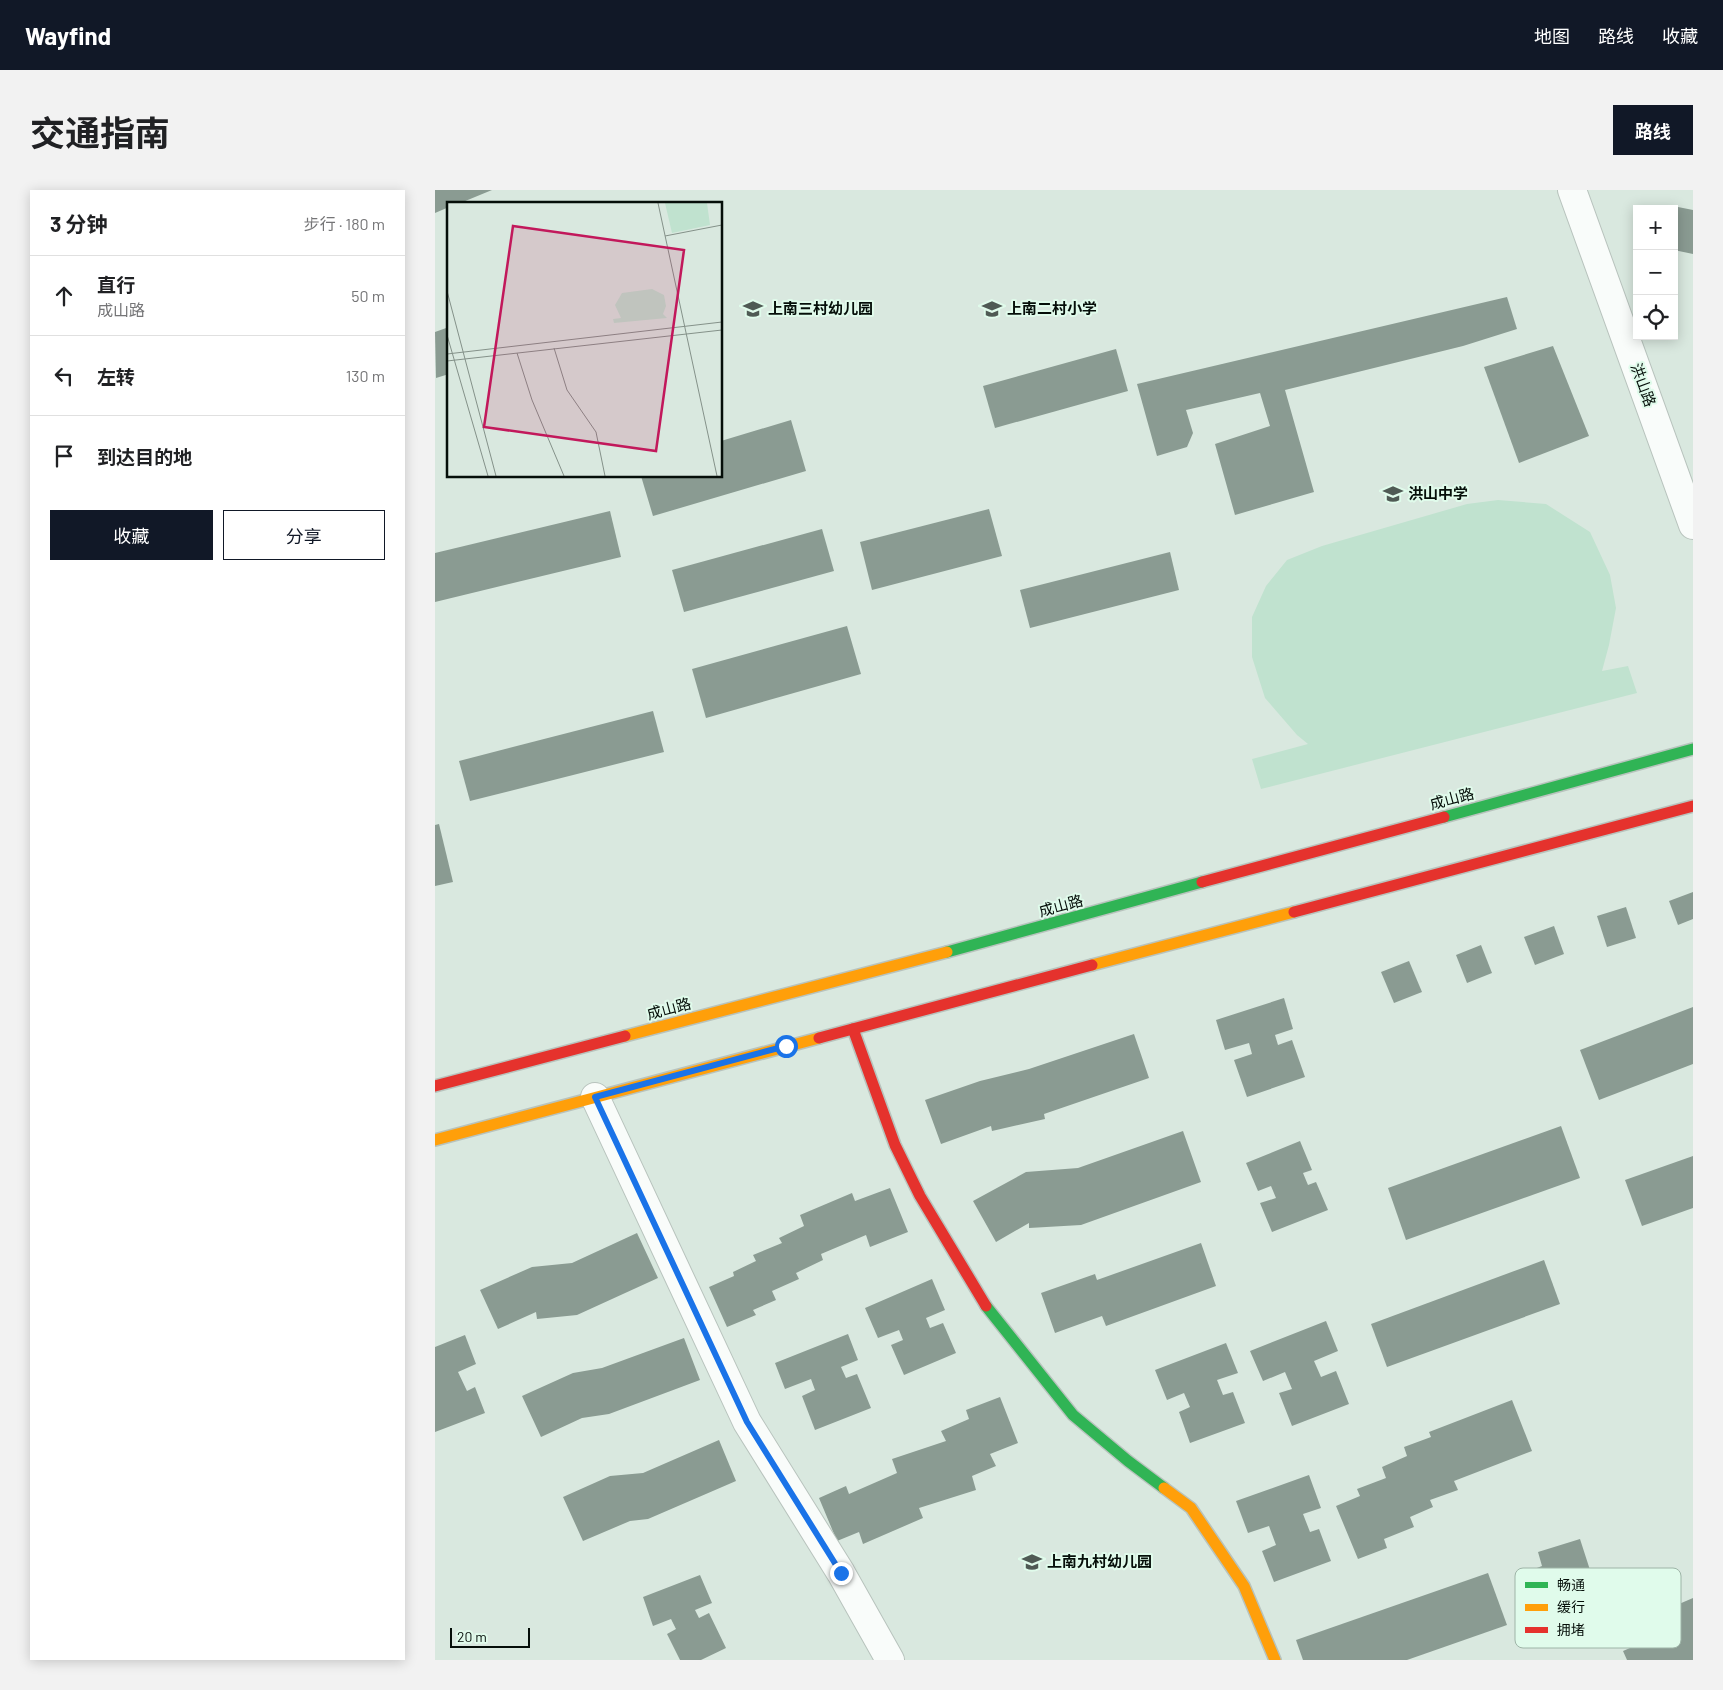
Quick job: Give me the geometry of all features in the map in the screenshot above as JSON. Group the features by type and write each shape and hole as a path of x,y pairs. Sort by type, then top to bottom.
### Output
{"main road":[{"name":"成山路","path":"435,1086 961,948 1693,749"},
{"path":"435,1140 1693,806"},
{"path":"853,1029 895,1145 920,1196 991,1314 1073,1415 1128,1461 1191,1508 1244,1586 1275,1660"}],"street":[{"name":"洪山路","path":"1573,190 1693,525"},
{"path":"595,1097 747,1422 841,1573 890,1660"}],"green space":[{"path":"1498,500 1546,504 1590,532 1610,575 1616,608 1602,671 1628,666 1637,693 1261,789 1252,759 1308,744 1297,735 1265,698 1252,657 1252,617 1266,586 1287,560 1322,546 1467,504"}],"building":[{"path":"435,190 492,190 463,202 447,202 447,208 435,213"},
{"path":"1678,207 1693,210 1693,254 1678,251"},
{"path":"1507,297 1517,329 1463,346 1285,390 1314,492 1235,515 1215,444 1270,426 1260,393 1186,410 1193,433 1187,447 1157,456 1137,384"},
{"path":"447,328 447,375 436,378 435,332"},
{"path":"1553,346 1589,436 1519,463 1484,367"},
{"path":"1116,349 1128,391 995,428 983,386"},
{"path":"791,420 806,471 653,516 642,478 723,478 723,440"},
{"path":"989,509 1002,556 872,590 860,542"},
{"path":"610,511 621,557 435,602 435,553"},
{"path":"822,529 834,571 684,612 672,570"},
{"path":"1170,552 1179,590 1030,628 1020,590"},
{"path":"847,626 861,674 706,718 692,669"},
{"path":"653,711 664,752 470,801 459,761"},
{"path":"439,824 453,882 435,886 435,825"},
{"path":"1693,892 1693,919 1678,925 1669,901"},
{"path":"1626,907 1636,938 1607,947 1597,916"},
{"path":"1554,926 1564,954 1535,965 1524,937"},
{"path":"1481,945 1492,973 1467,983 1456,955"},
{"path":"1409,961 1422,992 1394,1003 1381,972"},
{"path":"1284,998 1293,1029 1275,1035 1278,1045 1292,1040 1305,1077 1247,1097 1234,1060 1252,1054 1249,1043 1225,1050 1216,1020"},
{"path":"1693,1007 1693,1064 1599,1100 1580,1050"},
{"path":"1134,1034 1149,1078 1044,1114 1045,1119 992,1131 991,1126 941,1144 925,1100 980,1081 1029,1069"},
{"path":"1561,1126 1580,1178 1406,1240 1388,1188"},
{"path":"1183,1131 1201,1182 1081,1225 1029,1228 1029,1223 996,1242 973,1201 1026,1172 1078,1168"},
{"path":"1300,1141 1312,1170 1303,1173 1308,1185 1316,1182 1328,1210 1272,1232 1260,1203 1276,1198 1271,1186 1258,1191 1246,1163"},
{"path":"1693,1156 1693,1208 1642,1226 1625,1180"},
{"path":"890,1188 908,1232 870,1247 866,1235 821,1254 823,1260 796,1273 799,1279 772,1291 776,1300 753,1310 756,1315 727,1327 709,1287 734,1276 733,1272 756,1261 753,1255 782,1243 779,1238 804,1226 800,1215 852,1193 855,1201"},
{"path":"637,1233 658,1278 577,1315 537,1319 536,1312 498,1329 480,1290 532,1267 572,1263"},
{"path":"1201,1243 1216,1286 1106,1326 1102,1316 1055,1333 1041,1293 1095,1274 1097,1280"},
{"path":"1544,1260 1560,1304 1387,1367 1371,1324"},
{"path":"932,1279 945,1310 926,1318 930,1328 943,1323 956,1353 904,1375 891,1345 903,1340 899,1330 878,1338 865,1308"},
{"path":"1326,1321 1338,1351 1314,1361 1321,1377 1336,1371 1349,1404 1292,1426 1279,1393 1292,1389 1285,1372 1263,1381 1250,1351"},
{"path":"848,1334 858,1360 841,1367 846,1378 857,1374 871,1408 815,1430 802,1396 815,1390 811,1379 785,1389 775,1363"},
{"path":"465,1335 476,1364 458,1372 467,1391 475,1387 485,1413 435,1432 435,1347"},
{"path":"684,1338 700,1380 609,1414 582,1418 541,1437 522,1396 573,1373 602,1368"},
{"path":"1226,1343 1238,1373 1217,1380 1223,1395 1233,1392 1245,1423 1190,1443 1179,1412 1190,1407 1184,1393 1167,1400 1155,1370"},
{"path":"1000,1397 1018,1443 990,1454 996,1466 972,1476 976,1490 919,1508 923,1518 863,1544 859,1532 837,1541 819,1498 846,1486 849,1494 897,1473 892,1459 946,1441 941,1431 969,1419 966,1410"},
{"path":"1512,1400 1532,1451 1454,1481 1458,1490 1430,1500 1433,1507 1410,1517 1414,1527 1384,1539 1387,1548 1358,1559 1336,1506 1360,1496 1357,1489 1386,1478 1382,1467 1407,1456 1404,1447 1431,1437 1429,1432"},
{"path":"719,1440 736,1481 648,1519 630,1521 583,1541 563,1497 610,1476 643,1473"},
{"path":"1309,1475 1321,1508 1303,1514 1310,1532 1319,1529 1331,1561 1274,1582 1262,1551 1276,1545 1269,1526 1248,1533 1236,1501"},
{"path":"1580,1539 1589,1568 1537,1568 1542,1566 1538,1552"},
{"path":"1488,1573 1507,1625 1407,1660 1303,1660 1296,1640"},
{"path":"700,1575 712,1603 695,1610 699,1618 709,1613 726,1648 701,1660 680,1660 667,1634 676,1629 671,1619 653,1626 643,1597"},
{"path":"1693,1598 1693,1660 1627,1660 1623,1651 1630,1648 1681,1648 1681,1603"}],"traffic: fast":[{"path":"1444,817 1693,749"},
{"path":"947,952 1202,882"},
{"path":"986,1306 1073,1415 1164,1488"}],"traffic: slow":[{"path":"1092,965 1294,912"},
{"path":"625,1036 947,952"},
{"path":"435,1140 819,1038"},
{"path":"1164,1488 1191,1508 1244,1586 1275,1660"}],"traffic: jam":[{"path":"1294,912 1693,806"},
{"path":"1202,882 1444,817"},
{"path":"819,1038 1092,965"},
{"path":"853,1029 895,1145 920,1196 986,1306"},
{"path":"435,1086 625,1036"}],"place":[{"name":"上南三村幼儿园","path":"753,309"},
{"name":"上南二村小学","path":"992,309"},
{"name":"洪山中学","path":"1393,494"},
{"name":"上南九村幼儿园","path":"1032,1562"}],"route":[{"path":"786,1046 595,1097 747,1422 841,1573"}]}
